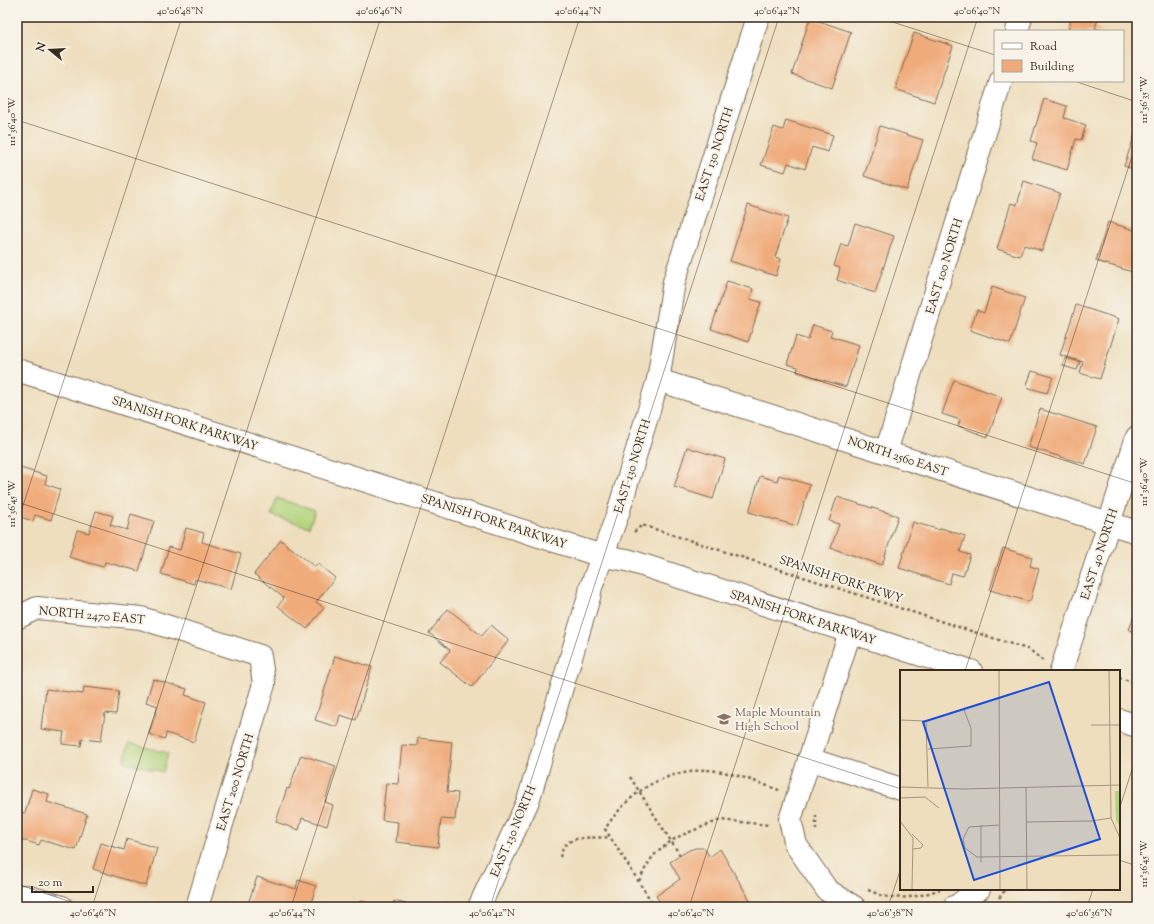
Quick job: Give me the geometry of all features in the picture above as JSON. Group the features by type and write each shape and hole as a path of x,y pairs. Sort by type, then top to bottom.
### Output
{"street":[{"name":"EAST 130 NORTH","path":"479,907 528,801 591,587 618,513 658,380 674,282 758,17"},
{"path":"1017,30 1021,17"},
{"name":"EAST 100 NORTH","path":"886,452 1001,82"},
{"name":"SPANISH FORK PARKWAY","path":"17,370 602,556 627,560 968,670"},
{"name":"NORTH 2560 EAST","path":"658,380 1137,532"},
{"name":"EAST 40 NORTH","path":"1061,670 1137,437"},
{"name":"NORTH 2470 EAST","path":"17,618 37,608 141,618 260,656"},
{"path":"850,632 790,820 796,845 827,890 854,907"},
{"name":"EAST 200 NORTH","path":"197,907 264,684 260,656"},
{"path":"1120,720 1137,726"},
{"path":"809,759 900,789"},
{"path":"954,907 977,890"},
{"path":"17,896 26,896 62,907"}],"path":[{"name":"SPANISH FORK PKWY","path":"634,533 642,525 1030,650 1041,660"},
{"path":"1120,678 1137,683"},
{"path":"655,907 605,829 622,806 639,791 660,779 680,773 706,770 738,776 784,791"},
{"path":"630,777 680,855"},
{"path":"816,812 816,832"},
{"path":"638,881 653,856 671,841 682,835 720,820 771,825"},
{"path":"560,857 564,846 573,841 586,837 601,838 610,836"},
{"path":"867,890 883,896 901,897 921,896 937,890"}],"green space":[{"path":"277,498 315,511 309,527 271,515"},
{"path":"129,743 168,753 163,772 124,762"}],"building":[{"path":"1072,17 1099,17 1095,28 1100,30 1068,30"},
{"path":"810,18 851,32 832,88 792,74"},
{"path":"914,33 953,46 934,102 895,89"},
{"path":"1044,99 1067,106 1064,118 1086,125 1081,140 1076,139 1067,170 1032,159 1037,143 1031,141"},
{"path":"786,120 833,135 828,152 812,147 805,169 788,163 785,172 761,165 774,127 783,130"},
{"path":"880,126 923,140 907,190 864,176"},
{"path":"1137,128 1137,170 1124,166"},
{"path":"1024,181 1060,193 1042,251 1024,245 1020,256 997,249 1011,203 1017,205"},
{"path":"748,205 788,218 775,257 781,259 776,276 730,261"},
{"path":"1108,222 1137,231 1136,273 1096,261"},
{"path":"855,223 894,236 875,293 837,280 840,268 834,266 841,244 848,246"},
{"path":"727,281 753,289 750,299 761,302 748,342 711,329"},
{"path":"992,287 1025,298 1010,344 970,330 977,310 984,313"},
{"path":"1076,305 1119,319 1100,379 1080,373 1083,362 1060,355"},
{"path":"813,325 832,331 830,336 859,345 846,387 797,372 798,367 787,364 796,336 808,340"},
{"path":"1065,358 1080,362 1077,370 1063,366"},
{"path":"1032,371 1053,377 1047,393 1026,387"},
{"path":"954,380 1002,397 988,437 958,426 960,420 942,414"},
{"path":"1040,409 1097,427 1085,464 1028,447"},
{"path":"687,447 725,459 713,499 674,487"},
{"path":"17,467 47,476 45,484 60,489 51,520 35,515 33,521 17,516"},
{"path":"779,475 810,485 797,526 749,512 760,476 777,481"},
{"path":"837,497 898,516 882,565 831,548 839,524 829,521"},
{"path":"96,511 113,516 110,525 127,530 131,514 154,521 139,571 105,562 103,567 69,557 77,530 89,533"},
{"path":"913,522 940,530 941,528 965,536 960,552 970,555 963,576 952,573 949,584 899,568"},
{"path":"186,528 204,533 202,542 241,554 231,589 195,579 194,584 161,574 169,547 180,550"},
{"path":"281,540 315,567 318,564 335,578 316,602 324,608 307,629 278,606 284,598 254,574"},
{"path":"1003,548 1032,557 1030,566 1039,569 1030,602 990,590"},
{"path":"1137,607 1137,633 1129,630"},
{"path":"448,609 482,636 491,625 509,640 472,687 440,662 450,650 429,633"},
{"path":"335,656 372,667 356,720 340,715 337,727 315,720"},
{"path":"153,679 187,689 185,695 206,702 194,742 166,733 165,739 149,734 158,706 146,702"},
{"path":"84,687 119,691 116,714 105,713 101,741 82,739 81,746 62,744 64,732 41,729 46,689 83,694"},
{"path":"418,738 452,742 447,792 458,793 455,820 441,819 438,847 396,842 398,822 382,820 386,783 398,784 402,745 417,746"},
{"path":"301,755 336,766 325,802 333,805 327,826 302,818 299,830 276,822 287,788 289,789"},
{"path":"32,789 49,794 47,802 87,814 76,850 41,840 39,845 17,838 17,811 25,813"},
{"path":"127,839 157,848 146,886 93,869 101,843 124,850"},
{"path":"704,848 710,857 720,849 754,907 663,907 656,896 680,879 670,862 689,850"},
{"path":"257,877 296,889 298,880 316,886 310,907 247,907"},
{"path":"360,901 380,907 358,907"},
{"path":"394,901 406,904 405,907 392,907"}],"place":[{"name":"Maple Mountain High School","path":"724,719"}]}
